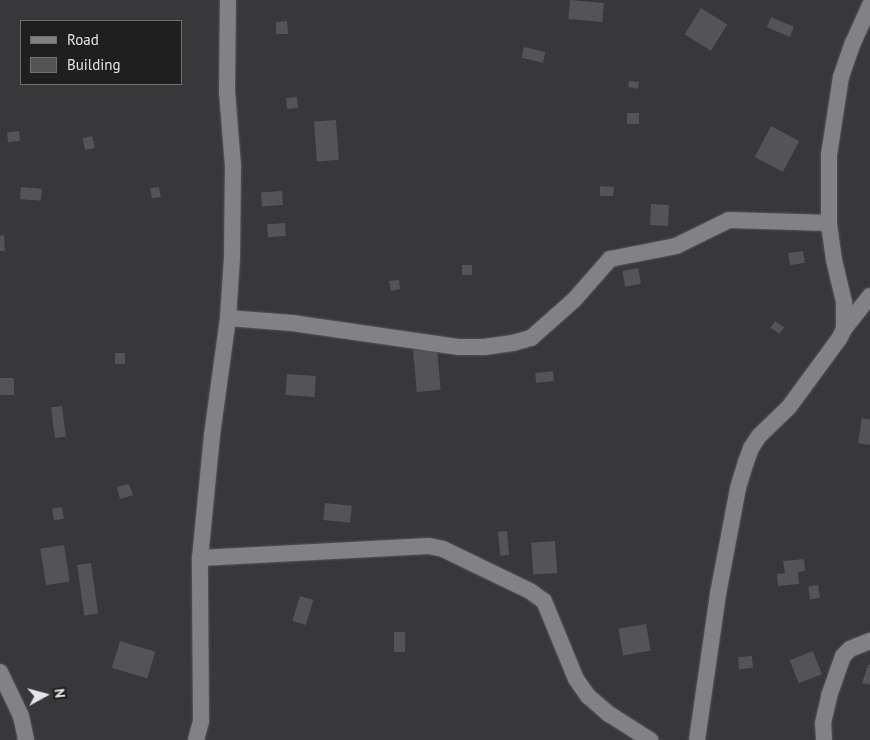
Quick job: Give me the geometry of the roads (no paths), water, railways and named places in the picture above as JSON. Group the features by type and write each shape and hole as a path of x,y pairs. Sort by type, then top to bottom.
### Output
{"street":[{"path":"196,740 200,721 200,558 212,435 228,318 233,166 227,92 228,0"},
{"path":"844,329 844,302 834,260 829,223 829,155 835,109 850,51 870,5"},
{"path":"228,318 301,324 459,347 484,347 513,343 531,338 574,300 610,259 676,246 729,220 829,223"},
{"path":"697,740 713,622 737,498 751,448 759,436 789,407 840,339 844,329 870,296"},
{"path":"200,558 429,546 442,549 530,591 544,601 576,679 588,696 609,714 650,740"},
{"path":"824,740 823,722 829,696 843,656 850,649 870,641"},
{"path":"0,672 21,716 26,740"}]}
